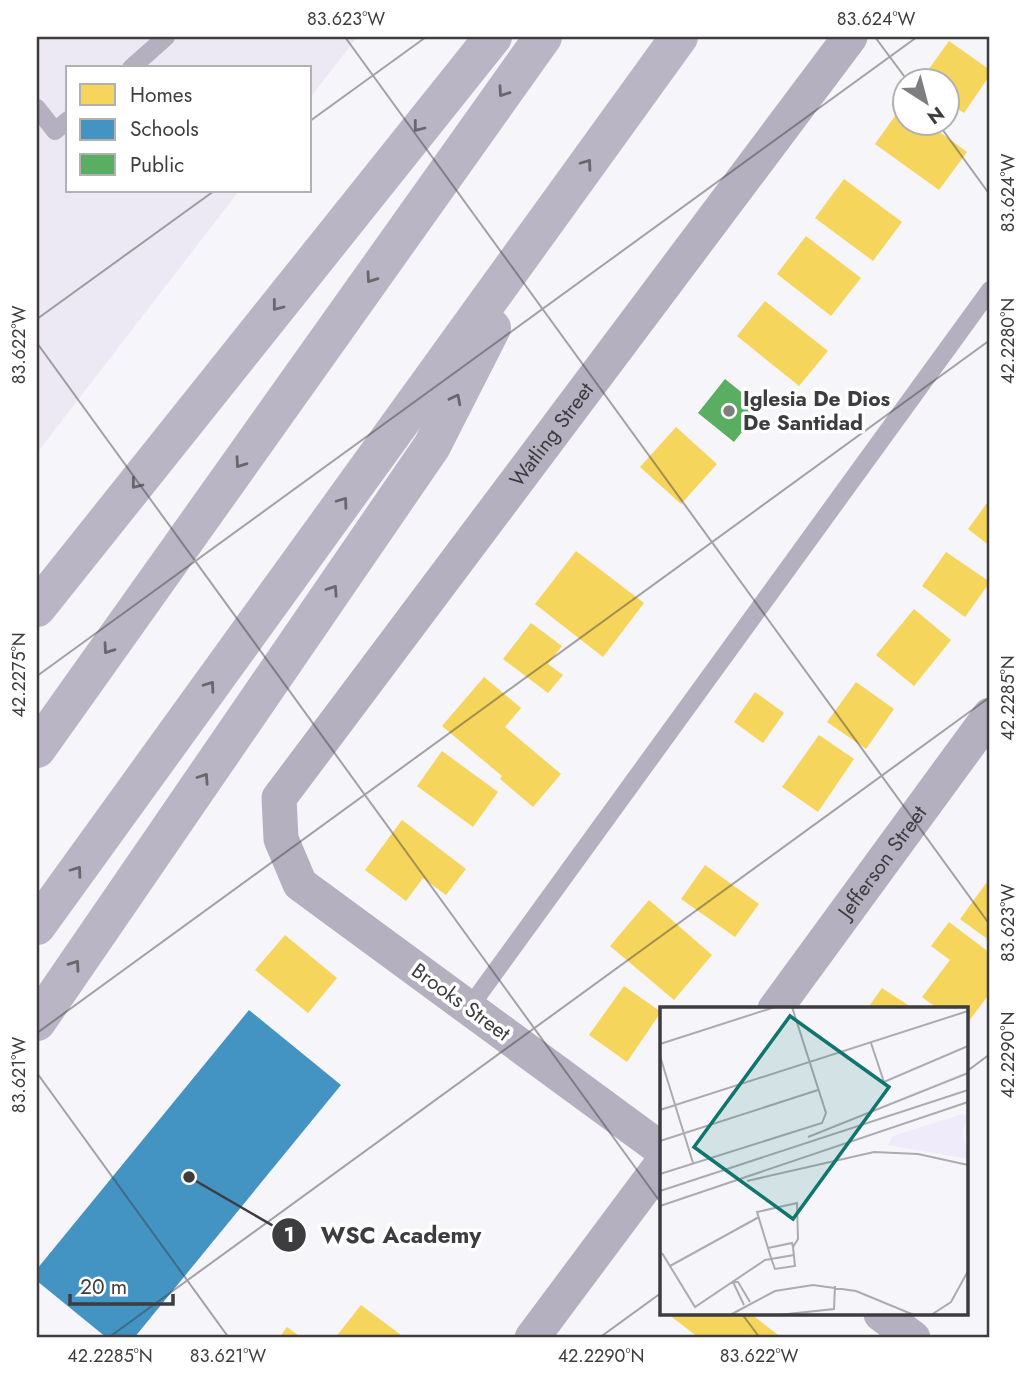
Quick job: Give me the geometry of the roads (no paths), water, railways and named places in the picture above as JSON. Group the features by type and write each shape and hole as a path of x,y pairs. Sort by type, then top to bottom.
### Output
{"highway":[{"path":"37,608 493,37"},
{"path":"37,749 543,37"},
{"path":"37,926 679,37"},
{"path":"37,1021 432,446 547,219"}],"street":[{"name":"Watling Street","path":"281,839 279,798 850,37"},
{"name":"Jefferson Street","path":"776,1007 990,715"},
{"name":"Brooks Street","path":"281,839 300,884 660,1148"},
{"path":"532,1338 660,1166"},
{"path":"884,1316 914,1338"}],"lane":[{"path":"133,66 166,37"},
{"path":"37,108 55,131 66,122"},
{"path":"469,1008 990,290"}],"place":[{"name":"Iglesia De Dios De Santidad","path":"729,411"},
{"name":"WSC Academy","path":"189,1177"}]}
